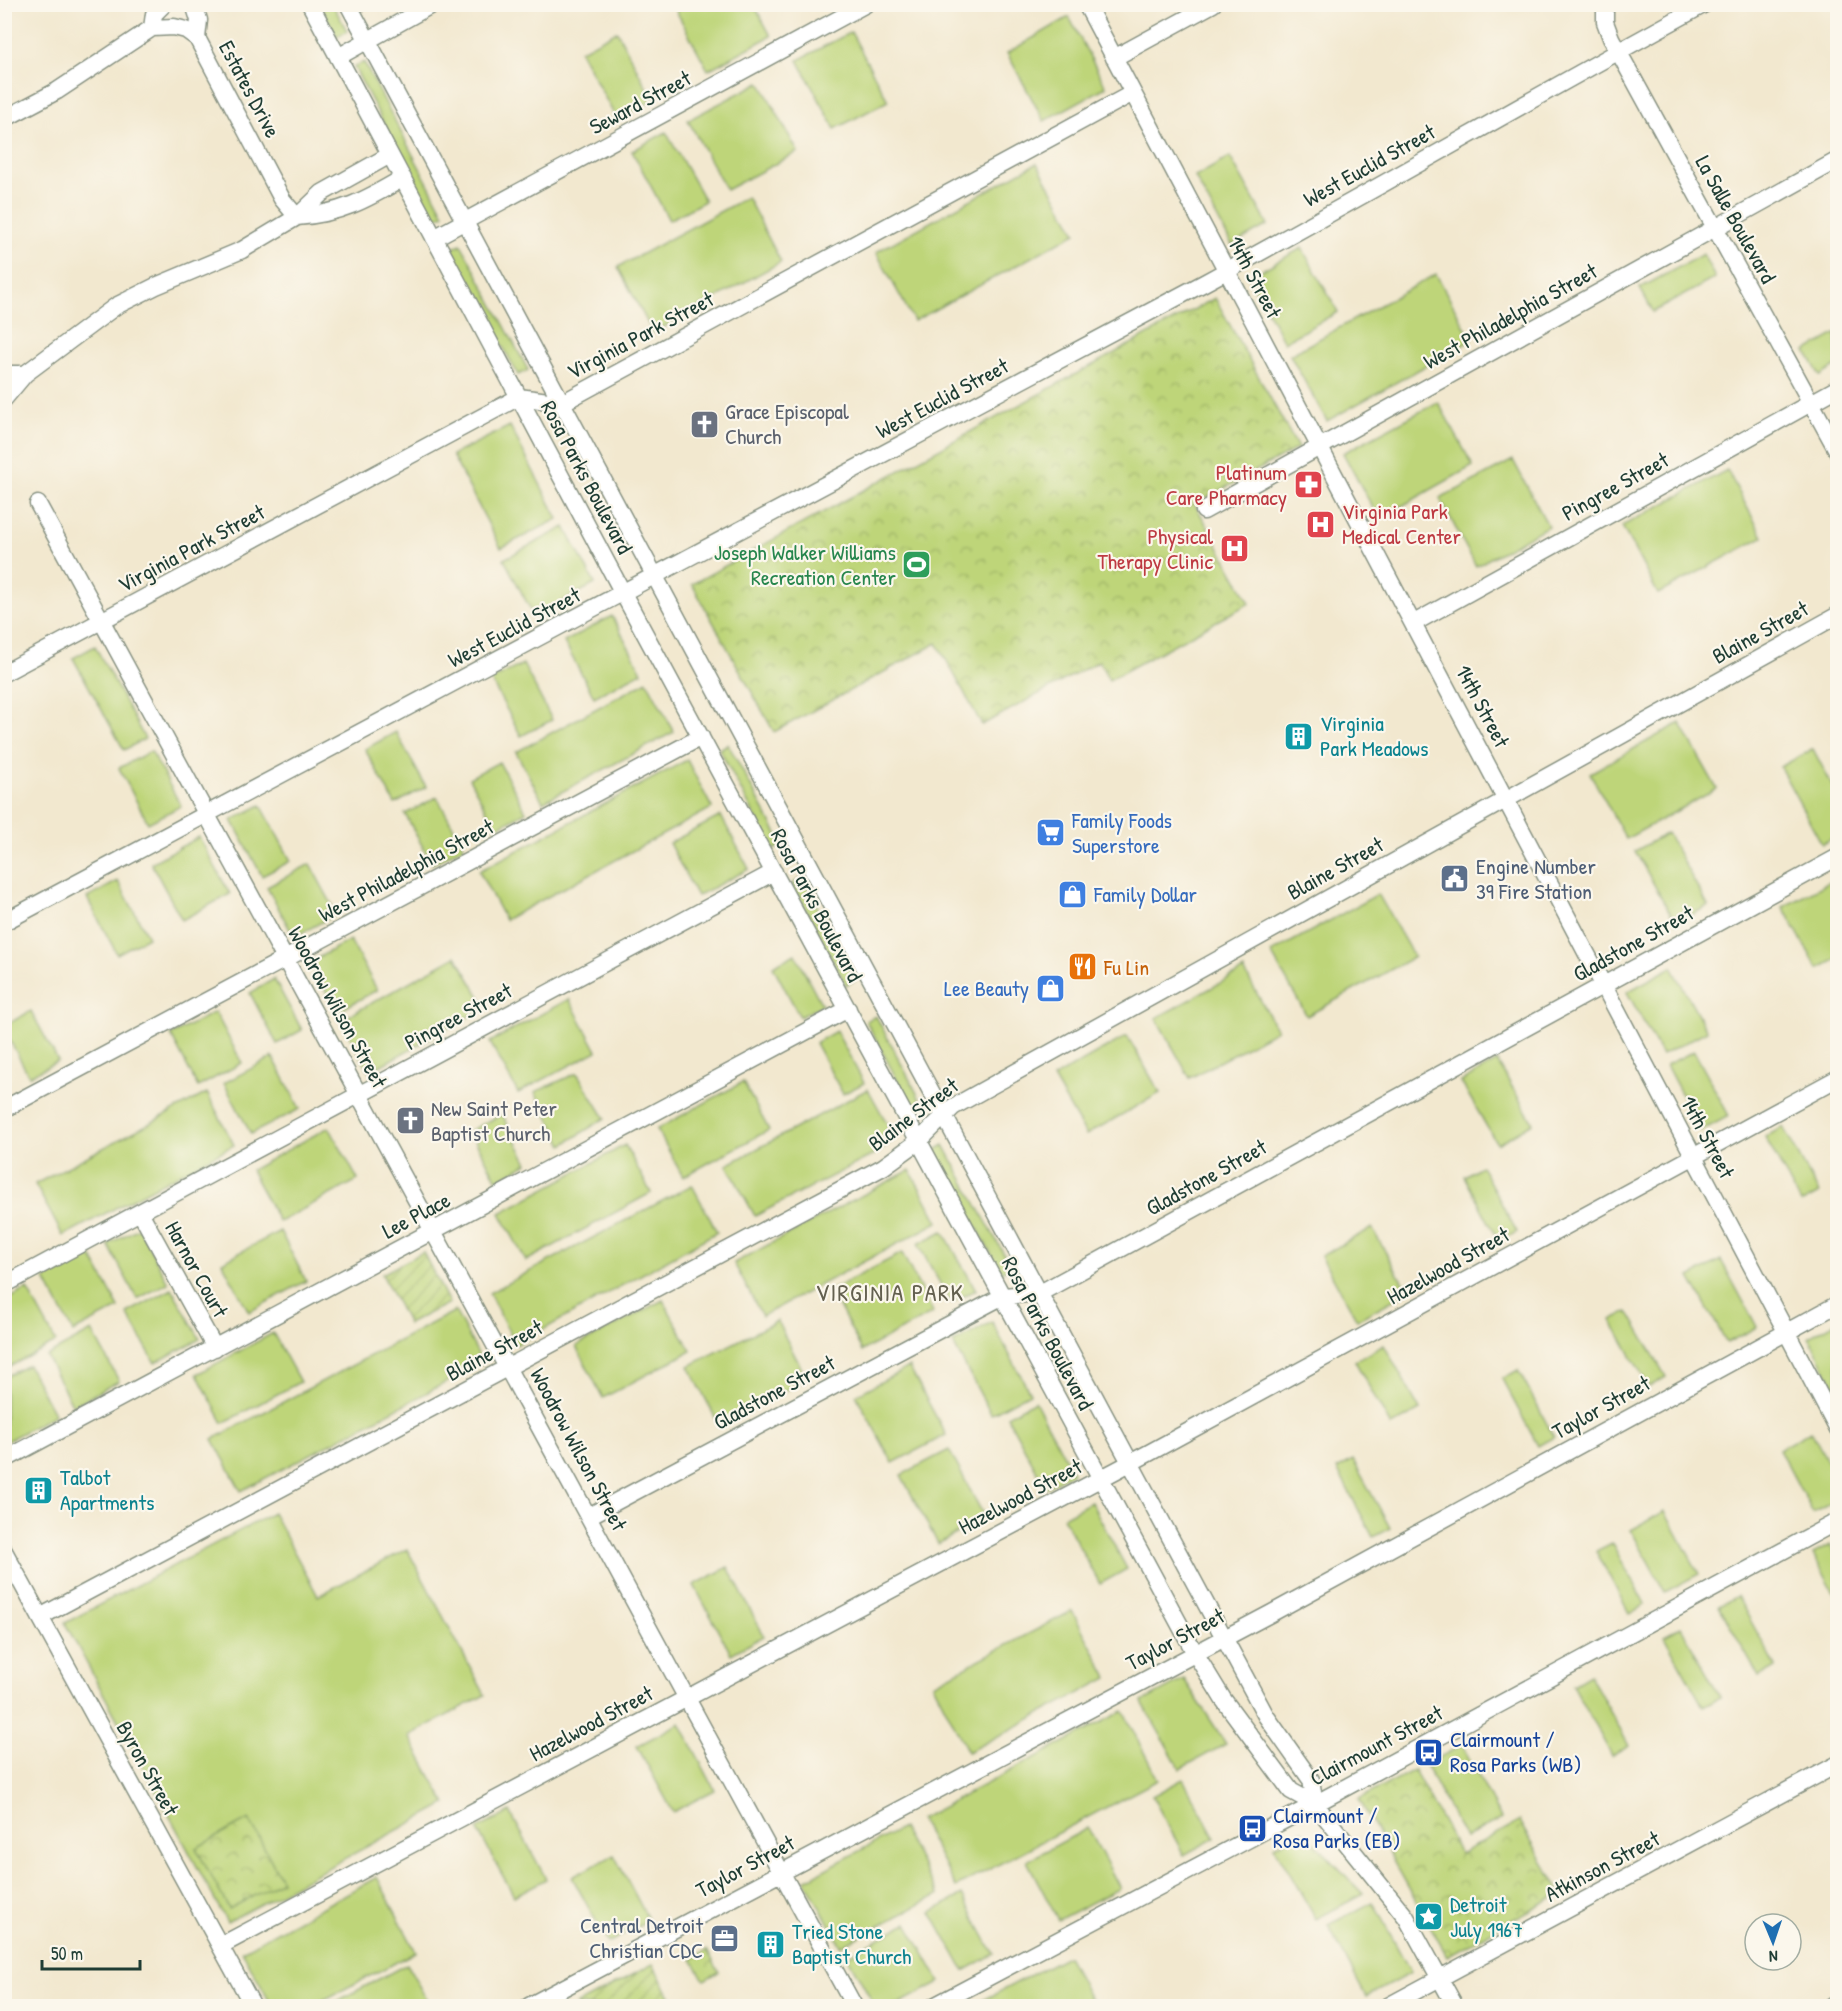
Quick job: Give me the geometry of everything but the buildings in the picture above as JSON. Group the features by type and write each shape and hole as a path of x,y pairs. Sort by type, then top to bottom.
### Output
{"street":[{"path":"4,119 57,91 152,28 154,14 164,4"},
{"path":"194,4 199,20 197,38"},
{"name":"Rosa Parks Boulevard","path":"310,4 624,595 1195,1653 1222,1699 1291,1791 1315,1804 1406,1917 1455,2007"},
{"name":"Rosa Parks Boulevard","path":"348,4 1266,1716 1311,1780 1315,1804"},
{"path":"338,57 433,4"},
{"name":"Seward Street","path":"434,238 866,4"},
{"name":"14th Street","path":"1086,4 1838,1430"},
{"path":"1114,58 1213,4"},
{"name":"La Salle Boulevard","path":"1605,4 1605,22 1618,51 1838,452"},
{"name":"West Euclid Street","path":"4,922 656,578 1227,270 1705,4"},
{"name":"Estates Drive","path":"152,28 174,27 186,30 197,38 282,199 297,218"},
{"name":"Virginia Park Street","path":"4,674 519,398 562,402 1133,93"},
{"path":"4,399 25,374 116,306 156,286 242,250 297,218 322,193 390,155"},
{"name":"West Philadelphia Street","path":"1204,511 1838,160"},
{"path":"297,218 327,215 358,204 403,178"},
{"path":"4,374 25,374"},
{"name":"Pingree Street","path":"1414,623 1838,388"},
{"name":"Woodrow Wilson Street","path":"38,504 435,1230 854,2007"},
{"name":"Blaine Street","path":"40,1617 883,1167 919,1141 953,1107 1838,615"},
{"name":"West Philadelphia Street","path":"4,1109 701,737"},
{"name":"Gladstone Street","path":"589,1516 1003,1296 1040,1293 1838,857"},
{"name":"Pingree Street","path":"4,1285 774,872"},
{"name":"Lee Place","path":"4,1460 848,1009"},
{"name":"Hazelwood Street","path":"220,1946 1131,1462 1838,1078"},
{"name":"Harnor Court","path":"140,1212 215,1348"},
{"name":"Taylor Street","path":"529,2007 1224,1638 1838,1304"},
{"name":"Clairmount Street","path":"934,2007 1838,1521"},
{"name":"Byron Street","path":"4,1551 253,2007"},
{"name":"Atkinson Street","path":"1388,2007 1838,1764"},
{"path":"1832,2007 1838,2003"}],"green space":[{"path":"320,5 333,5 347,31 337,37"},
{"path":"673,5 754,5 771,36 708,70"},
{"path":"1069,17 1106,87 1044,121 1007,53"},
{"path":"617,31 653,100 617,120 580,51"},
{"path":"851,32 888,101 835,129 798,60"},
{"path":"364,62 444,214 434,219 354,67"},
{"path":"760,82 798,152 726,190 688,120"},
{"path":"666,132 705,201 669,220 632,151"},
{"path":"1230,157 1268,225 1232,245 1195,177"},
{"path":"1037,163 1076,233 914,321 876,252"},
{"path":"747,197 781,262 653,333 618,267"},
{"path":"461,244 528,370 518,375 451,249"},
{"path":"1302,248 1338,312 1284,342 1249,277"},
{"path":"1703,254 1715,278 1653,312 1640,288"},
{"path":"1436,274 1472,340 1327,421 1290,355"},
{"path":"1215,298 1298,448 1195,504 1250,603 1109,680 1099,661 982,725 937,643 774,732 692,584"},
{"path":"1837,333 1837,366 1820,376 1806,351"},
{"path":"1438,402 1473,466 1379,519 1343,453"},
{"path":"510,426 558,519 501,548 452,455"},
{"path":"1513,460 1548,526 1476,566 1440,499"},
{"path":"1727,470 1763,537 1658,594 1622,526"},
{"path":"565,527 595,584 534,616 504,559"},
{"path":"612,616 642,672 594,697 564,642"},
{"path":"95,646 145,739 124,750 73,658"},
{"path":"523,664 552,720 521,736 491,680"},
{"path":"647,681 674,732 543,802 516,752"},
{"path":"1680,723 1717,789 1626,839 1590,773"},
{"path":"396,732 426,787 395,804 365,749"},
{"path":"728,744 783,845 773,850 719,749"},
{"path":"1813,749 1837,795 1837,836 1822,844 1780,767"},
{"path":"151,751 181,806 148,823 119,768"},
{"path":"687,760 712,808 505,920 479,871"},
{"path":"499,762 526,812 496,828 469,778"},
{"path":"437,797 464,847 432,864 405,814"},
{"path":"261,805 291,861 262,876 232,820"},
{"path":"721,816 749,869 697,896 669,843"},
{"path":"1667,833 1708,906 1676,923 1635,851"},
{"path":"199,837 230,894 182,920 151,863"},
{"path":"310,864 337,914 294,937 267,887"},
{"path":"802,878 856,980 846,985 792,884"},
{"path":"1837,878 1837,959 1818,969 1783,907"},
{"path":"118,881 148,937 117,954 87,898"},
{"path":"1378,894 1414,957 1307,1016 1271,953"},
{"path":"350,940 377,990 337,1012 310,962"},
{"path":"795,954 822,1005 800,1017 773,966"},
{"path":"456,956 486,1007 369,1072 341,1020"},
{"path":"1672,967 1707,1031 1662,1055 1627,992"},
{"path":"1244,970 1277,1030 1190,1078 1156,1018"},
{"path":"274,979 302,1030 277,1044 250,993"},
{"path":"569,999 597,1051 518,1093 490,1042"},
{"path":"31,1011 58,1061 29,1076 4,1026"},
{"path":"215,1012 242,1063 198,1087 171,1035"},
{"path":"876,1016 923,1105 913,1110 866,1021"},
{"path":"836,1031 864,1083 843,1094 815,1043"},
{"path":"1127,1036 1160,1093 1086,1135 1053,1078"},
{"path":"1694,1051 1729,1116 1701,1131 1666,1065"},
{"path":"273,1057 300,1109 251,1134 224,1083"},
{"path":"1497,1061 1533,1123 1497,1144 1461,1082"},
{"path":"577,1073 605,1118 563,1145 535,1092"},
{"path":"743,1082 769,1130 683,1177 657,1129"},
{"path":"868,1089 895,1138 879,1152 755,1216 727,1165"},
{"path":"207,1093 234,1145 63,1236 35,1184"},
{"path":"502,1114 528,1163 497,1180 470,1131"},
{"path":"329,1127 358,1180 279,1222 251,1170"},
{"path":"1783,1127 1819,1193 1801,1203 1765,1137"},
{"path":"625,1145 651,1193 526,1261 500,1213"},
{"path":"944,1145 1011,1267 1001,1272 935,1150"},
{"path":"1481,1166 1517,1232 1499,1241 1464,1176"},
{"path":"910,1170 938,1222 762,1316 734,1263"},
{"path":"692,1185 717,1232 516,1345 489,1293"},
{"path":"139,1228 168,1283 137,1299 108,1244"},
{"path":"1372,1228 1408,1292 1357,1320 1321,1256"},
{"path":"280,1231 306,1281 249,1312 222,1262"},
{"path":"943,1231 976,1290 951,1303 918,1244"},
{"path":"423,1252 449,1303 408,1324 382,1274"},
{"path":"902,1253 933,1313 862,1351 831,1290"},
{"path":"91,1255 119,1308 73,1332 45,1279"},
{"path":"1721,1260 1757,1327 1727,1343 1690,1277"},
{"path":"27,1289 56,1342 5,1369 5,1301"},
{"path":"172,1289 200,1339 155,1363 127,1313"},
{"path":"663,1300 691,1351 603,1398 576,1346"},
{"path":"455,1311 483,1363 241,1491 213,1439"},
{"path":"1628,1311 1666,1377 1649,1387 1611,1320"},
{"path":"777,1321 807,1379 719,1425 689,1366"},
{"path":"1837,1321 1837,1391 1809,1337"},
{"path":"992,1322 1030,1393 991,1414 953,1343"},
{"path":"92,1331 119,1381 73,1406 46,1356"},
{"path":"273,1333 300,1382 223,1423 197,1374"},
{"path":"1384,1345 1420,1410 1391,1426 1355,1361"},
{"path":"28,1365 55,1415 5,1442 5,1377"},
{"path":"909,1367 946,1435 893,1463 856,1395"},
{"path":"1518,1370 1554,1437 1538,1446 1502,1379"},
{"path":"1035,1401 1073,1473 1046,1488 1007,1416"},
{"path":"1811,1431 1837,1479 1837,1500 1813,1513 1779,1449"},
{"path":"949,1450 985,1518 938,1544 901,1475"},
{"path":"1353,1460 1390,1528 1373,1537 1337,1469"},
{"path":"1091,1502 1127,1569 1100,1584 1063,1517"},
{"path":"1665,1511 1699,1574 1665,1592 1631,1530"},
{"path":"273,1513 318,1596 407,1549 485,1695 409,1736 446,1804 227,1922 65,1623"},
{"path":"1612,1543 1645,1605 1629,1613 1596,1551"},
{"path":"1830,1545 1837,1558 1837,1598 1813,1554"},
{"path":"728,1567 764,1636 731,1654 694,1585"},
{"path":"1737,1596 1776,1667 1759,1677 1719,1606"},
{"path":"1072,1611 1108,1678 968,1752 933,1684"},
{"path":"1681,1627 1720,1697 1703,1706 1664,1636"},
{"path":"1590,1675 1629,1746 1612,1756 1573,1685"},
{"path":"1184,1679 1226,1744 1180,1769 1142,1702"},
{"path":"1123,1711 1158,1780 956,1887 920,1819"},
{"path":"680,1723 715,1790 673,1812 637,1746"},
{"path":"1462,1745 1501,1819 1465,1838 1425,1765"},
{"path":"1414,1770 1460,1854 1520,1821 1561,1893 1447,1956 1359,1799"},
{"path":"1183,1779 1215,1838 1184,1855 1152,1796"},
{"path":"510,1812 546,1879 514,1896 477,1829"},
{"path":"249,1819 282,1881 229,1909 196,1848"},
{"path":"902,1828 938,1895 841,1946 805,1880"},
{"path":"1088,1828 1120,1888 1058,1920 1027,1861"},
{"path":"1303,1830 1363,1894 1316,1919 1274,1846"},
{"path":"614,1855 649,1921 608,1943 572,1877"},
{"path":"377,1877 416,1952 312,2006 272,2006 242,1951"},
{"path":"962,1895 994,1954 964,1971 931,1912"},
{"path":"1373,1902 1411,1973 1366,1997 1328,1925"},
{"path":"907,1923 940,1982 895,2006 875,2006 847,1956"},
{"path":"707,1950 719,1972 704,1980 692,1959"},
{"path":"1067,1956 1094,2006 983,2006 980,2002"},
{"path":"407,1964 430,2006 328,2006"},
{"path":"653,1964 675,2006 576,2005"}],"place":[{"name":"Grace Episcopal Church","path":"704,424"},
{"name":"Platinum Care Pharmacy","path":"1308,485"},
{"name":"Virginia Park Medical Center","path":"1321,524"},
{"name":"Physical Therapy Clinic","path":"1234,549"},
{"name":"Joseph Walker Williams Recreation Center","path":"917,565"},
{"name":"Virginia Park Meadows","path":"1299,736"},
{"name":"Family Foods Superstore","path":"1051,833"},
{"name":"Engine Number 39 Fire Station","path":"1455,879"},
{"name":"Family Dollar","path":"1073,894"},
{"name":"Fu Lin","path":"1083,967"},
{"name":"Lee Beauty","path":"1050,988"},
{"name":"New Saint Peter Baptist Church","path":"410,1121"},
{"name":"Talbot Apartments","path":"39,1490"},
{"name":"Clairmount / Rosa Parks (WB)","path":"1429,1752"},
{"name":"Clairmount / Rosa Parks (EB)","path":"1252,1828"},
{"name":"Detroit July 1967","path":"1429,1917"},
{"name":"Central Detroit Christian CDC","path":"724,1938"},
{"name":"Tried Stone Baptist Church","path":"771,1944"}],"district":[{"name":"VIRGINIA PARK","path":"890,1293"}]}
